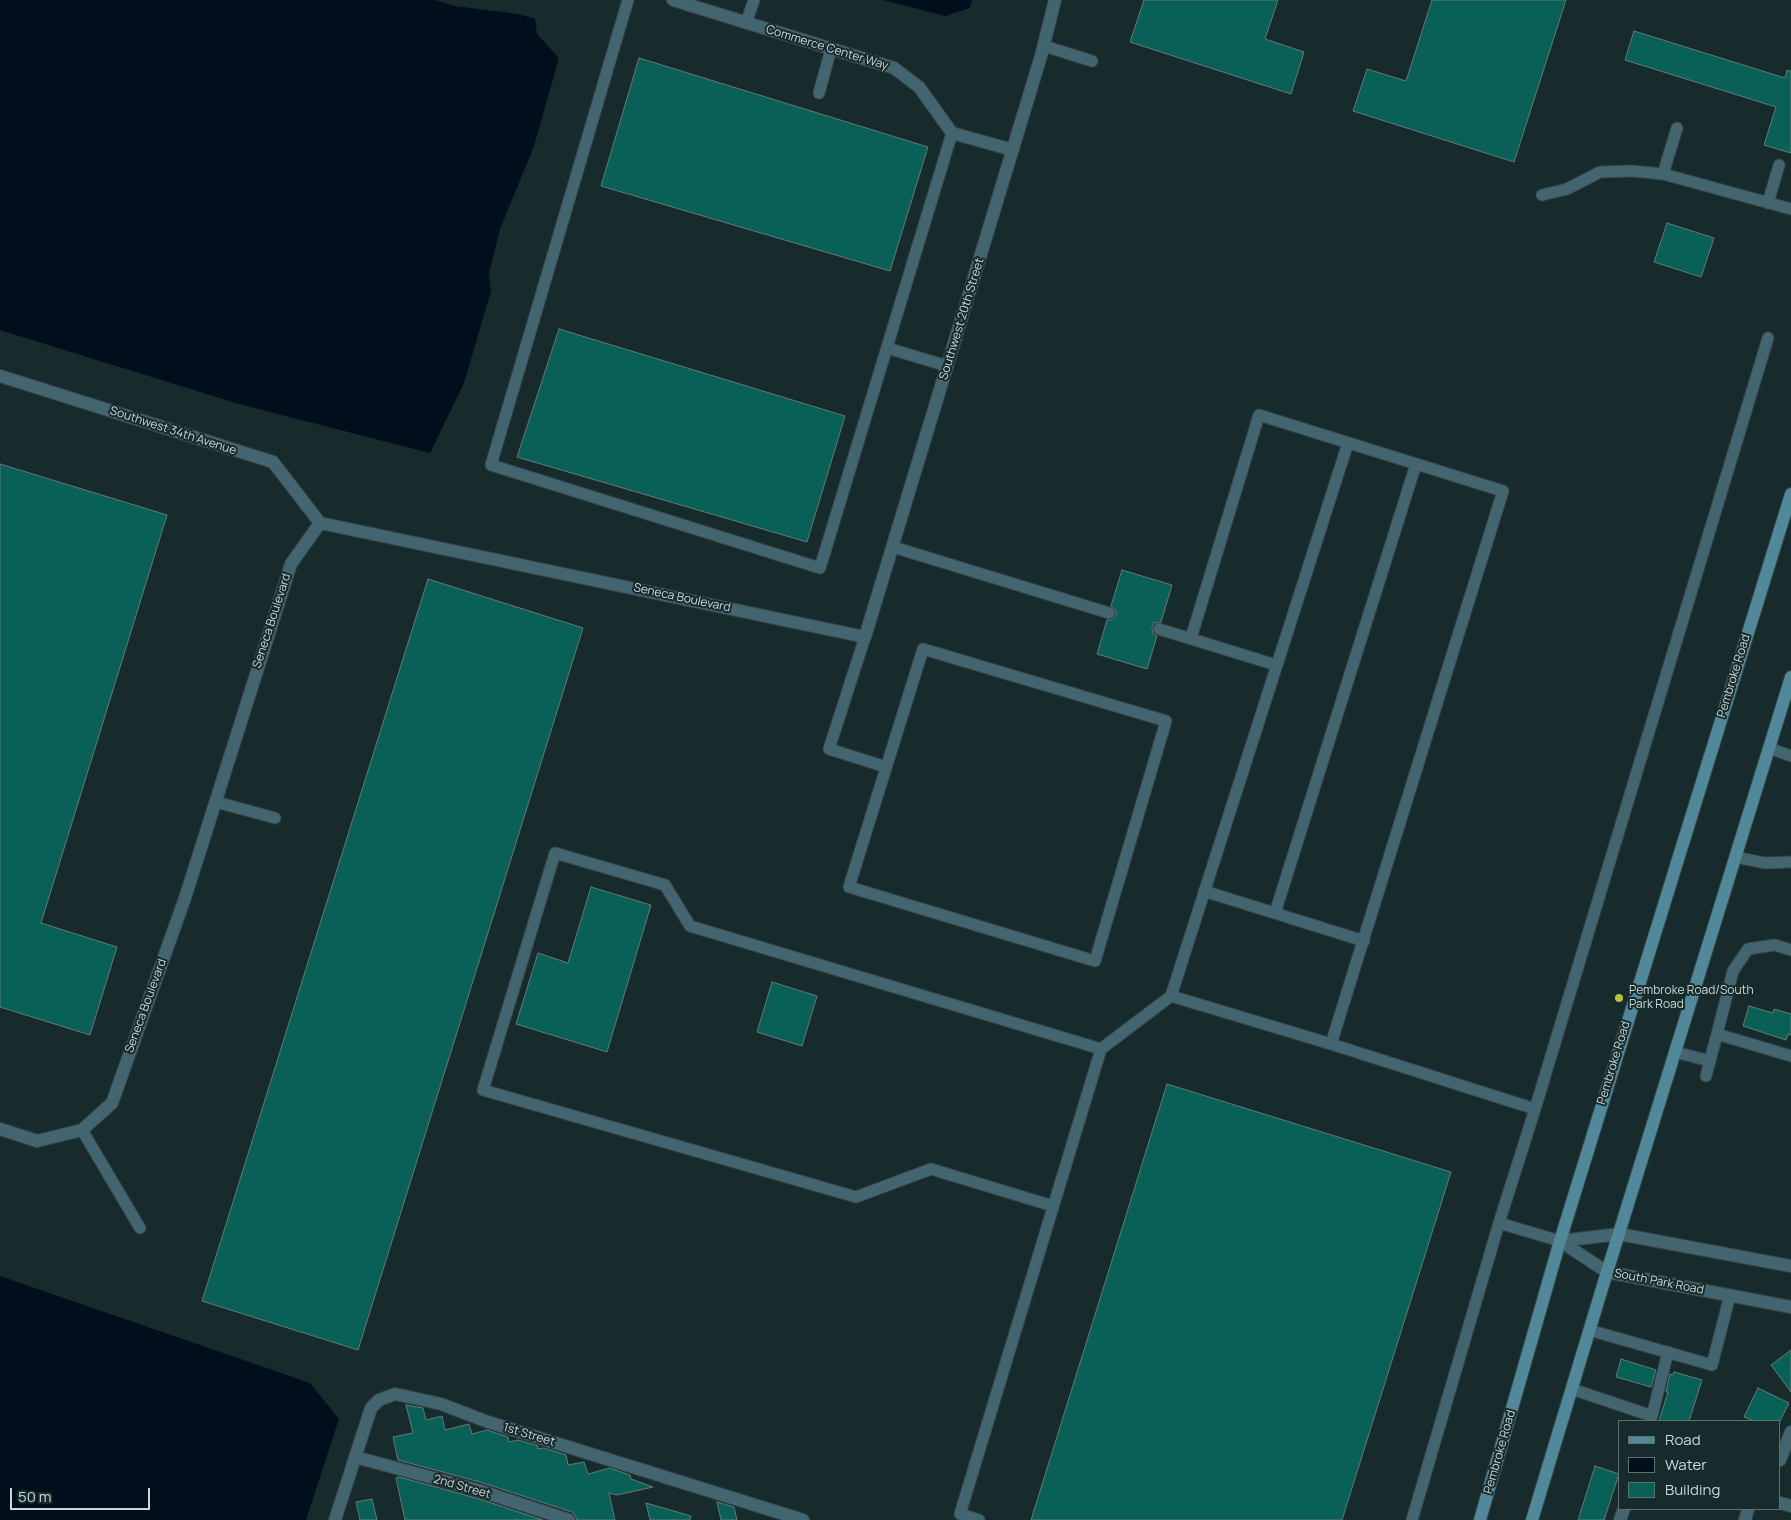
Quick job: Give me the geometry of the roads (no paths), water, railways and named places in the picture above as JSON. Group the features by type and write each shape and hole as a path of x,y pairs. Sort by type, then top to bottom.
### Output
{"main road":[{"name":"Pembroke Road","path":"1480,1520 1560,1241 1791,494"},
{"path":"1532,1520 1791,677"}],"street":[{"name":"Commerce Center Way","path":"672,0 894,68 919,87 952,133"},
{"name":"Southwest 20th Street","path":"865,637 1013,150 1044,46 1055,0"},
{"path":"952,133 1013,150"},
{"name":"Southwest 34th Avenue","path":"0,376 273,462 320,523"},
{"name":"Seneca Boulevard","path":"82,1130 112,1103 186,898 291,564 320,523 865,637"},
{"path":"0,1129 37,1141 82,1130"},
{"path":"1560,1241 1619,1234 1791,1266"},
{"name":"South Park Road","path":"1560,1241 1607,1272 1791,1307"},
{"name":"1st Street","path":"335,1520 370,1408 379,1400 395,1394 441,1404 488,1422 803,1520"},
{"path":"1781,1457 1791,1432"},
{"name":"2nd Street","path":"355,1457 478,1490 569,1520"}],"lane":[{"path":"628,0 491,465 820,568 952,133"},
{"path":"746,23 754,0"},
{"path":"1044,46 1092,62"},
{"path":"819,93 831,49"},
{"path":"1664,174 1677,128"},
{"path":"1768,203 1779,165"},
{"path":"1542,195 1567,189 1600,172 1632,171 1664,174 1791,209"},
{"path":"1412,1520 1499,1223 1768,338"},
{"path":"886,348 947,366"},
{"path":"1191,638 1258,415 1503,492 1332,1044"},
{"path":"979,1520 960,1514 1101,1049 1171,996 1348,443"},
{"path":"1275,913 1416,464"},
{"path":"893,547 1109,613"},
{"path":"1159,629 1276,666"},
{"path":"865,637 829,749 886,767"},
{"path":"923,648 1166,721 1095,961 849,887 886,767 923,648"},
{"path":"1769,748 1791,756"},
{"path":"216,802 274,818"},
{"path":"1053,1206 931,1169 856,1198 483,1090 555,853 665,885 690,926 1101,1049"},
{"path":"1736,857 1765,863 1791,862"},
{"path":"1204,892 1364,941"},
{"path":"1706,1076 1733,971 1748,949 1776,945 1791,950"},
{"path":"1171,996 1332,1044 1535,1109"},
{"path":"1717,1034 1791,1056"},
{"path":"1675,1052 1710,1061"},
{"path":"82,1130 140,1228"},
{"path":"1499,1223 1560,1241"},
{"path":"1589,1330 1712,1365 1730,1295"},
{"path":"1572,1389 1652,1416 1668,1352"}],"water":[{"path":"0,0 435,0 455,6 518,14 535,19 537,34 559,58 534,146 500,229 489,273 491,291 464,383 430,453 239,404 0,330"},
{"path":"883,0 972,0 970,8 945,16"},
{"path":"0,1276 310,1383 339,1419 306,1520 0,1520"}],"place":[{"name":"Pembroke Road/South Park Road","path":"1619,998"}]}
